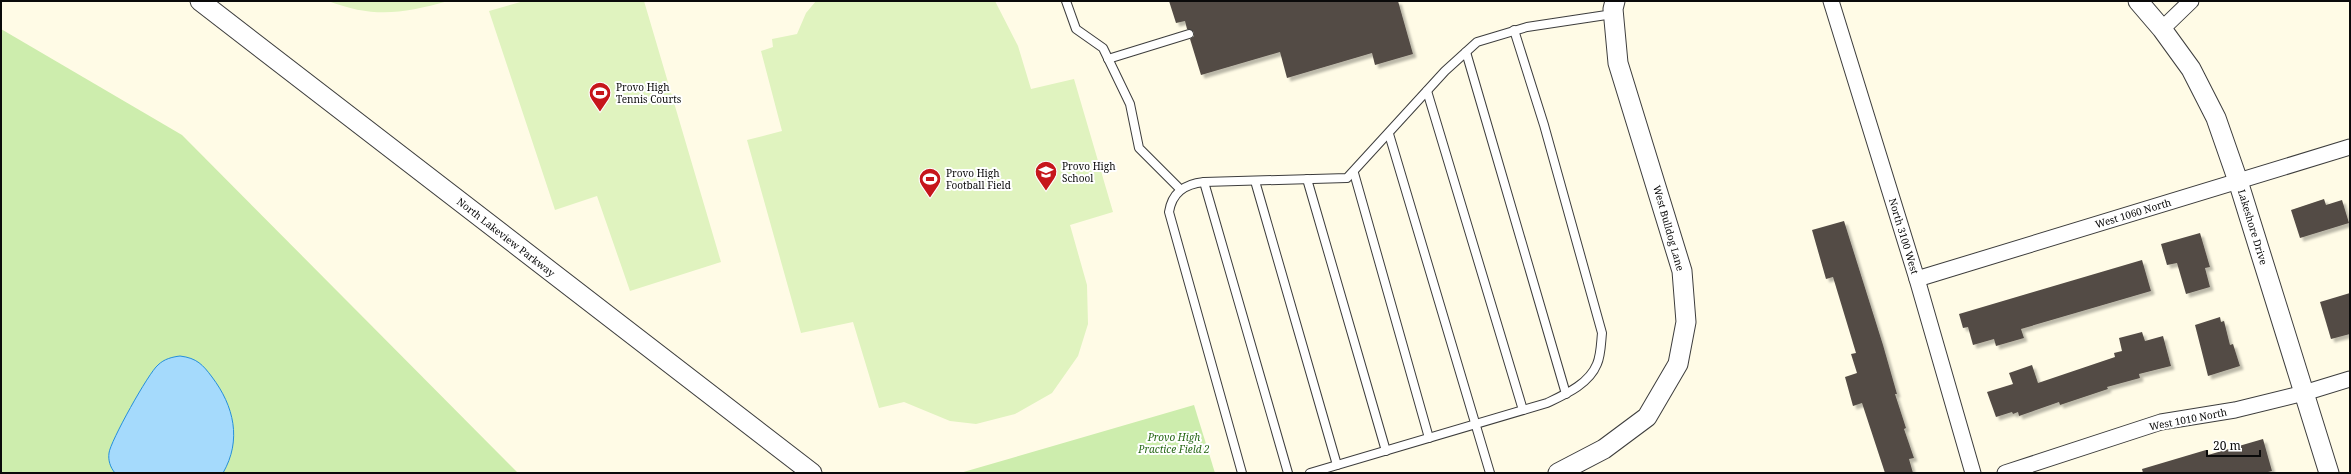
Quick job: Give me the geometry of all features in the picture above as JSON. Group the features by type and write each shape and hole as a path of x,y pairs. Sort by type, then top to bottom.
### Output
{"street":[{"name":"North Lakeview Parkway","path":"200,1 812,473"},
{"name":"North 3100 West","path":"1831,1 1917,279 1973,473"},
{"name":"Lakeshore Drive","path":"2138,1 2162,29 2191,69 2216,118 2238,181 2329,473"},
{"path":"2162,29 2191,1"},
{"name":"West Bulldog Lane","path":"1558,473 1604,449 1647,417 1678,364 1686,322 1682,271 1618,62 1615,7"},
{"name":"West 1060 North","path":"1917,279 2350,147"},
{"name":"West 1010 North","path":"2005,473 2161,422 2235,410 2350,380"}],"lane":[{"path":"1066,1 1076,29 1103,48 1130,104 1139,148 1180,189"},
{"path":"1242,473 1169,212 1171,202 1180,189 1192,183 1204,182 1347,178 1354,173 1426,91 1478,42 1514,30 1615,7"},
{"path":"1310,473 1523,410 1566,394 1586,380 1598,363 1602,333 1544,126 1514,30"},
{"path":"1108,59 1189,34"},
{"path":"1466,52 1566,394"},
{"path":"1426,91 1523,410"},
{"path":"1388,134 1490,473"},
{"path":"1354,173 1429,438"},
{"path":"1307,179 1386,451"},
{"path":"1255,181 1337,465"},
{"path":"1204,182 1288,473"}],"green space":[{"path":"328,1 448,1 416,9 374,12 359,10"},
{"name":"Provo High Tennis Courts","path":"524,1 644,1 721,262 630,291 597,196 555,210 489,11"},
{"path":"816,1 995,1 1018,46 1031,89 1074,79 1113,212 1070,225 1087,285 1088,324 1078,356 1052,393 1015,414 976,424 950,421 904,402 879,408 853,322 801,333 747,140 782,131 761,51 773,47 772,39 797,34 806,13"},
{"path":"1,29 182,135 518,473 1,473"},
{"name":"Provo High Practice Field 2","path":"1194,405 1215,473 960,473"}],"water":[{"path":"180,356 195,360 206,369 220,388 226,400 233,424 234,436 229,461 223,473 115,473 110,463 109,453 130,408 153,370 163,361"}],"building":[{"path":"1169,1 1398,1 1413,54 1375,65 1372,53 1287,78 1280,52 1201,75 1190,39 1194,36 1194,32 1187,29 1185,21 1176,23"},
{"path":"2324,199 2326,205 2342,200 2349,223 2300,238 2291,210"},
{"path":"1844,221 1897,394 1895,394 1906,428 1904,429 1914,458 1909,459 1913,473 1885,473 1862,403 1853,406 1845,377 1857,373 1851,354 1856,353 1833,277 1826,279 1812,230"},
{"path":"2200,233 2210,267 2205,268 2210,287 2186,294 2177,263 2167,265 2161,244"},
{"path":"2142,260 2151,291 2021,329 2024,338 1996,346 1994,339 1973,345 1968,327 1963,328 1959,314"},
{"path":"2350,293 2350,334 2331,339 2320,302"},
{"path":"2220,317 2221,322 2224,321 2230,345 2233,344 2240,366 2208,376 2195,325"},
{"path":"2142,332 2145,341 2163,336 2171,366 2139,374 2140,378 2107,387 2108,389 2060,405 2059,402 2019,416 2018,412 2013,414 2012,412 1996,417 1987,392 2013,384 2009,373 2032,365 2038,383 2115,357 2114,353 2122,351 2119,338"},
{"path":"2263,439 2272,471 2264,473 2143,473 2142,469 2206,450 2208,455"}],"place":[{"name":"Provo High Tennis Courts","path":"600,112"},
{"name":"Provo High School","path":"1046,192"},
{"name":"Provo High Football Field","path":"930,198"}]}
